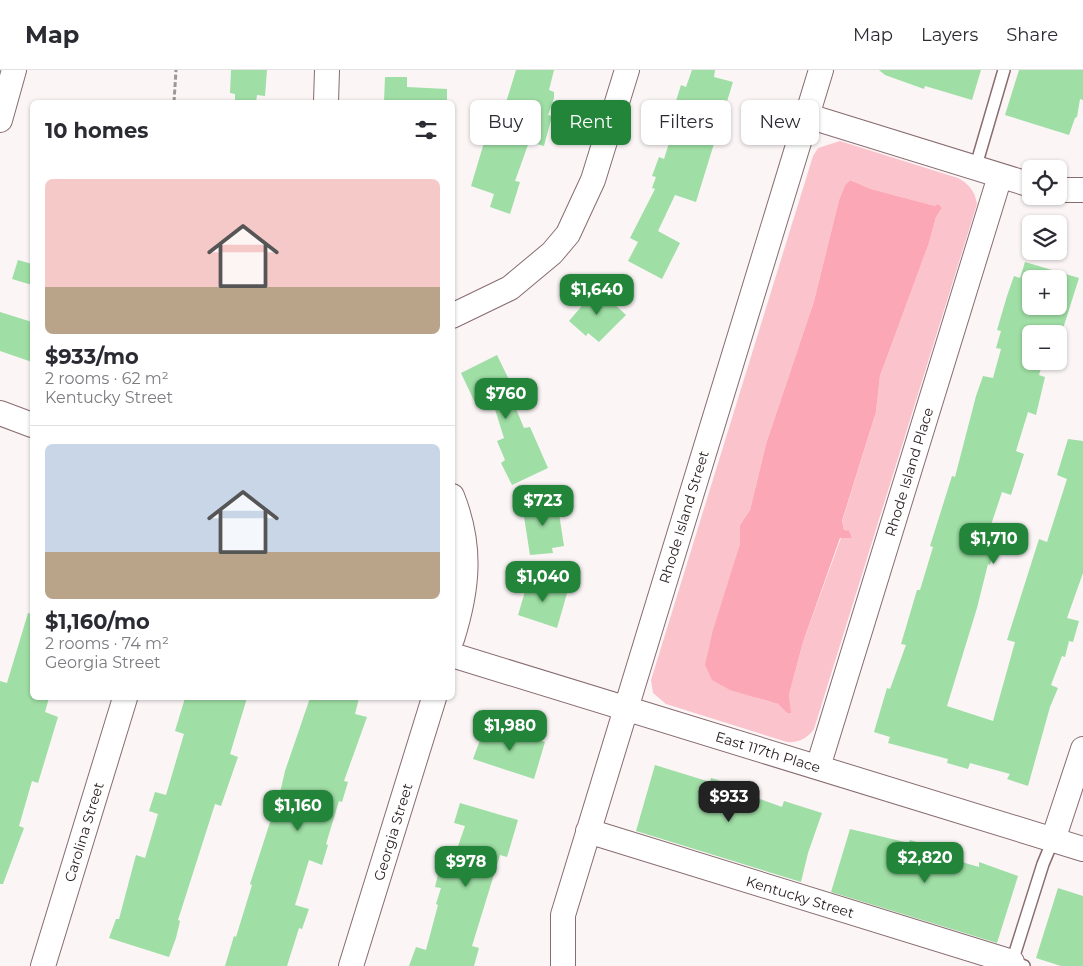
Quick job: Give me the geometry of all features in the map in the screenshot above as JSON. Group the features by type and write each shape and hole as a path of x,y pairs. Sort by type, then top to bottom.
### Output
{"street":[{"path":"0,120 14,70"},
{"path":"326,100 327,70"},
{"path":"455,315 510,288 552,253 568,234 593,180 627,70"},
{"name":"Rhode Island Street","path":"813,100 821,70"},
{"path":"819,119 1022,182"},
{"name":"Rhode Island Street","path":"563,966 563,914 799,145"},
{"name":"Rhode Island Place","path":"818,767 1000,176"},
{"path":"1067,190 1083,190"},
{"path":"455,504 464,530 467,565 464,589 455,626"},
{"name":"East 117th Place","path":"455,656 1083,849"},
{"name":"Carolina Street","path":"43,966 124,700"},
{"name":"Georgia Street","path":"351,966 433,700"},
{"path":"1053,840 1083,750"},
{"name":"Kentucky Street","path":"588,831 1018,964"}],"lane":[{"path":"975,169 1004,70"},
{"path":"1018,964 1043,864 1053,840"}],"path":[{"path":"174,100 176,70"}],"shaded area":[{"path":"840,141 958,178 971,188 977,204 814,729 802,739 795,742 787,742 666,704 653,693 651,680 813,156 818,148","holes":["850,180 871,189 942,208 936,217 929,243 880,376 876,412 842,522 844,530 852,537 841,538 803,642 789,695 790,713 787,713 778,704 757,698 729,584 740,544 740,525 750,510 766,444 814,301 839,200 845,185"]},
{"path":"850,180 871,189 935,206 938,204 942,208 936,217 929,243 880,376 876,412 842,521 844,530 849,531 852,538 840,538 803,642 789,695 791,713 787,713 778,704 730,690 712,680 705,665 713,630 740,544 740,525 750,510 766,444 814,301 839,200 845,185"}],"building":[{"path":"231,70 267,70 265,96 257,95 256,100 235,100 235,94 230,93"},
{"path":"516,70 554,70 549,90 554,92 554,98 551,100 548,115 551,116 551,120 544,146 540,145 541,100 507,100"},
{"path":"692,70 715,70 714,77 733,82 727,100 676,100 681,85 686,87"},
{"path":"879,70 981,70 972,100 925,86 924,89 885,75"},
{"path":"1019,70 1083,70 1083,100 1080,99 1077,117 1069,135 1005,115"},
{"path":"385,77 407,77 407,87 447,89 447,100 384,100"},
{"path":"483,145 528,145 515,181 520,182 510,214 490,207 494,194 471,186"},
{"path":"668,145 714,145 696,202 675,195 658,231 680,243 662,279 628,261 638,242 630,238 655,189 652,188 656,177 652,176 659,157 664,159"},
{"path":"18,260 30,263 30,284 12,279"},
{"path":"1025,262 1052,270 1022,270"},
{"path":"1022,272 1022,315 1067,315 1067,274 1079,278 1064,325 1022,325 1022,370 1040,370 1039,375 1045,377 1036,415 1028,412 1016,451 1024,454 1011,495 1002,492 991,525 1002,528 990,565 988,564 977,608 947,706 993,721 1015,642 1007,640 1039,539 1047,542 1067,479 1057,475 1068,439 1083,441 1083,573 1067,618 1079,621 1073,642 1069,641 1065,657 1062,656 1051,685 1058,688 1050,707 1028,786 1007,779 1010,774 970,763 968,769 947,763 948,759 888,743 890,737 874,732 887,688 890,689 906,645 901,644 917,590 920,590 933,547 930,546 952,476 955,477 976,396 983,376 993,378 1001,349 996,348 1001,331 997,330 1014,276 1020,278"},
{"path":"597,288 626,315 599,342 588,333 586,336 569,321"},
{"path":"0,312 30,321 30,361 0,351"},
{"path":"497,355 514,390 509,392 524,428 530,427 548,468 512,485 501,463 505,460 497,441 504,438 492,400 477,407 461,373"},
{"path":"557,500 564,546 552,548 553,553 530,555 522,504"},
{"path":"529,578 568,590 557,628 518,615"},
{"path":"28,613 30,614 30,700 48,700 45,712 58,717 38,783 32,781 19,826 24,828 3,884 0,884 0,681 7,683"},
{"path":"184,700 246,700 230,754 238,757 221,806 215,804 178,920 180,921 176,938 169,957 109,938 116,919 119,919 136,855 145,858 158,814 149,811 155,792 166,795 184,734 175,731"},
{"path":"309,700 358,700 355,714 367,717 344,781 348,782 342,802 339,801 326,844 328,845 322,865 309,860 295,905 309,909 302,929 299,928 287,966 225,966 234,936 236,937 252,885 250,884 274,810 276,810 285,771"},
{"path":"488,725 545,742 534,779 473,759 480,740 483,741"},
{"path":"655,765 710,782 711,778 751,790 749,795 782,807 784,801 822,813 808,853 801,882 636,831"},
{"path":"460,803 518,820 507,857 500,855 472,946 479,948 474,966 409,966 416,947 426,950 441,888 435,887 440,866 450,869 465,826 454,823"},
{"path":"850,829 909,843 910,840 946,851 944,857 979,867 979,862 1018,876 997,943 831,892"},
{"path":"1058,888 1083,896 1083,966 1061,966 1036,958"}]}
